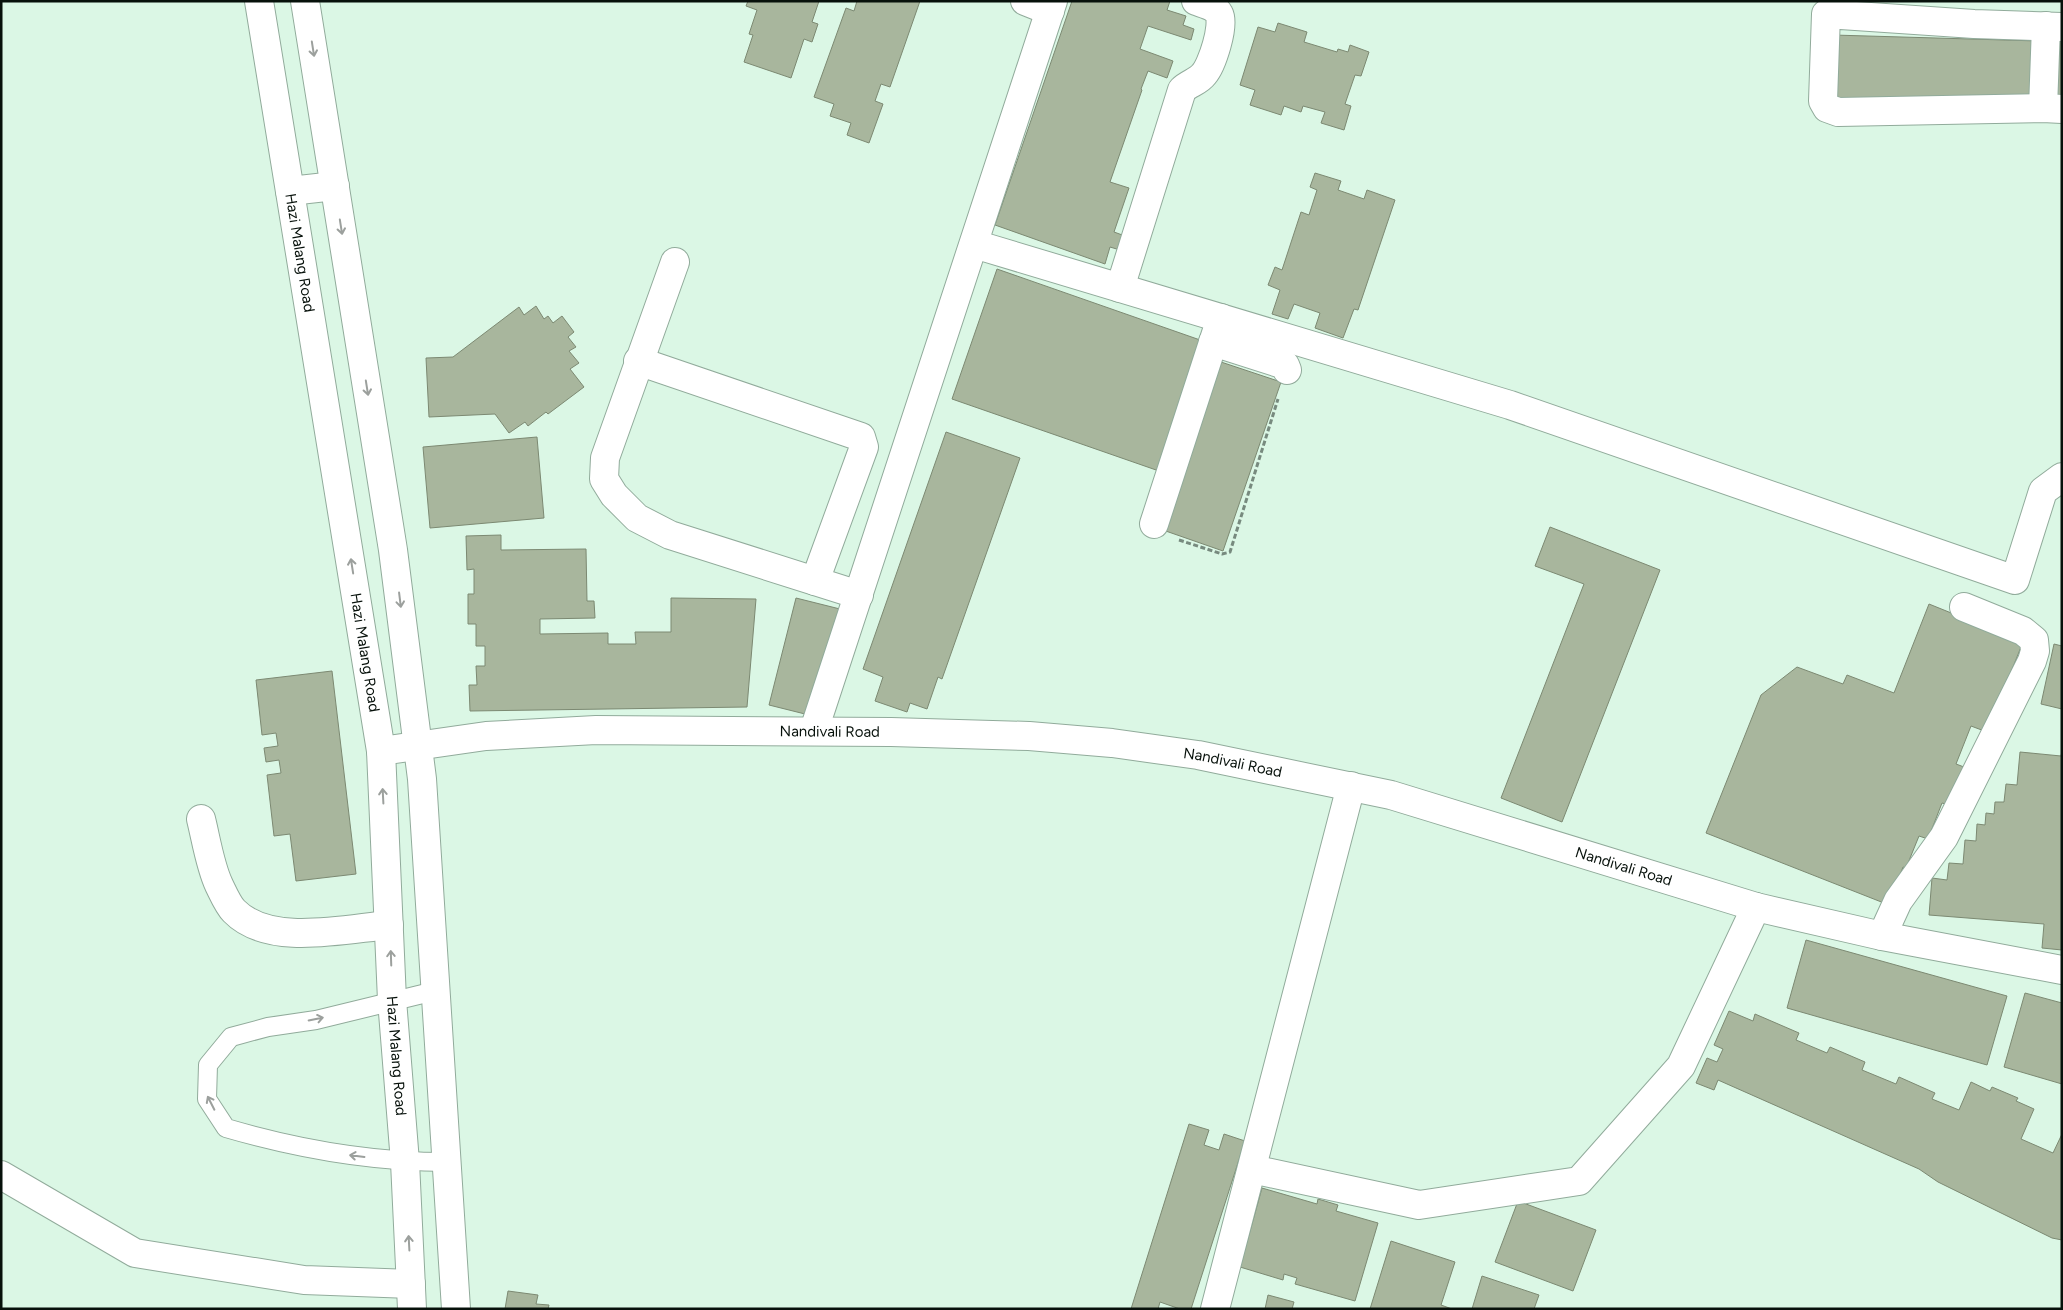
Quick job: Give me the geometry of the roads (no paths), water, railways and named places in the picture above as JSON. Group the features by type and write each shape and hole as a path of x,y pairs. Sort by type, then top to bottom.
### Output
{"street":[{"name":"Hazi Malang Road","path":"259,1 381,751 392,1000 405,1162 412,1296"},
{"path":"305,1 394,550 422,779 456,1309"},
{"path":"814,730 1052,6 1025,1"},
{"path":"1120,288 1182,90 1205,74 1213,58 1222,22 1219,13 1210,6 1196,1"},
{"path":"1827,8 1974,13 2054,26 2053,108 1838,112 1831,110 1827,108 1823,101 1827,8"},
{"path":"290,191 335,186"},
{"path":"974,244 1120,288 1217,330 1285,365 1286,370"},
{"path":"675,262 638,361 605,458 604,479 614,495 637,518 670,535 859,595"},
{"path":"1217,330 1510,405 2015,580 2043,491 2062,478"},
{"path":"1154,524 1217,330"},
{"path":"638,361 861,437 864,447 815,581"},
{"path":"1882,936 1898,901 1944,837 2032,662 2035,651 2034,640 2023,631 1964,607"},
{"name":"Nandivali Road","path":"381,751 486,736 596,730 814,730 1029,736 1112,743 1198,755 1391,795 1756,907 1882,936 2062,970"},
{"path":"1215,1309 1351,786"},
{"path":"201,818 218,884 233,910 248,922 271,931 293,934 389,925"},
{"path":"1252,1169 1419,1205 1579,1181 1681,1066 1756,907"},
{"path":"1,1175 135,1253 412,1296"}],"lane":[{"path":"435,991 316,1020 268,1027 231,1037 208,1065 207,1099 226,1128 266,1139 329,1152 405,1162 446,1162"}]}
